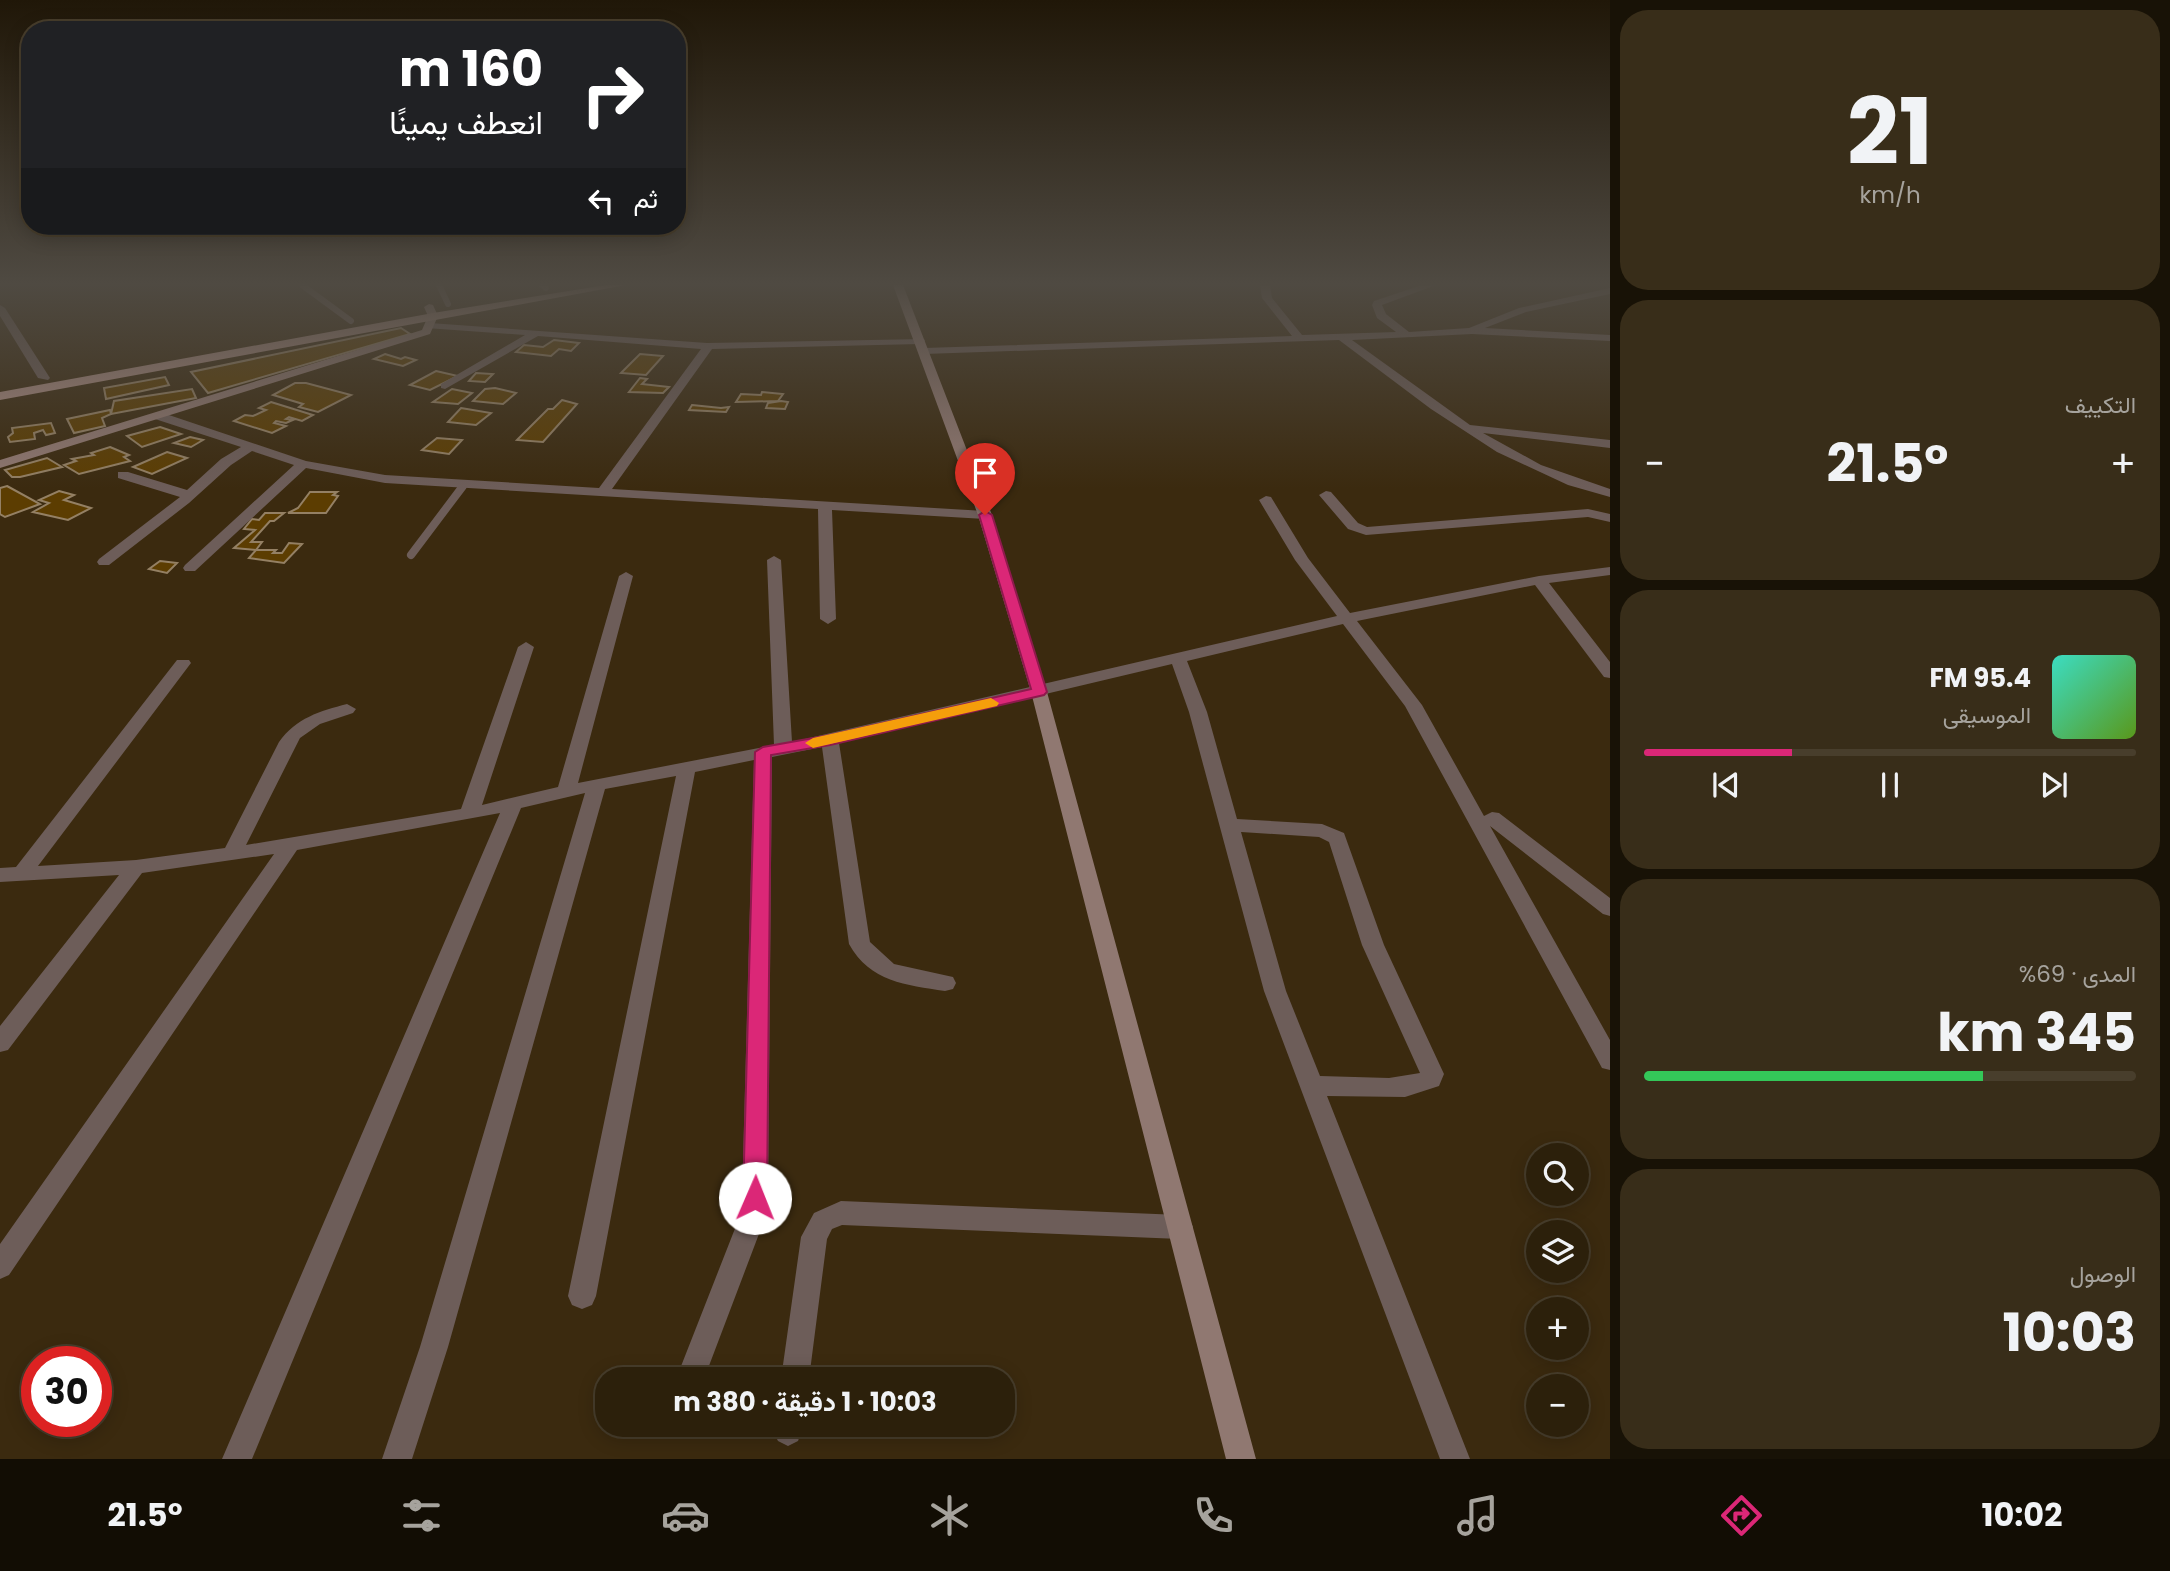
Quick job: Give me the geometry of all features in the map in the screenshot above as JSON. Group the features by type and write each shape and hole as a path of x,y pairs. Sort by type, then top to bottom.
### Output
{"main road":[{"path":"0,387 178,353"},
{"path":"0,397 234,353"}],"street":[{"path":"28,353 44,378"},
{"path":"0,464 361,353"},
{"path":"445,387 503,353"},
{"path":"603,492 704,353"},
{"path":"925,353 985,515 1039,692 1241,1459"},
{"path":"1363,353 1465,427 1547,474 1610,493"},
{"path":"159,416 303,464 385,479 825,503 985,515"},
{"path":"1465,427 1610,444"},
{"path":"104,562 226,462 250,447"},
{"path":"190,568 303,464"},
{"path":"123,475 189,495"},
{"path":"1326,495 1353,526 1366,531 1588,513 1610,518"},
{"path":"1266,500 1302,560 1424,722 1610,1061"},
{"path":"825,503 828,619"},
{"path":"695,1367 749,1226 755,1198 773,750 774,560"},
{"path":"0,875 135,867 290,845 469,814 566,791 830,740 1347,618 1538,580 1610,571"},
{"path":"566,791 626,576"},
{"path":"1538,580 1610,673"},
{"path":"469,814 526,647"},
{"path":"1178,657 1198,712 1227,825 1275,991 1455,1459"},
{"path":"22,873 183,663"},
{"path":"232,854 288,742 298,728 320,716 347,709"},
{"path":"830,740 860,944 875,965 888,973 945,982"},
{"path":"582,1296 687,767"},
{"path":"397,1459 438,1333 597,785"},
{"path":"237,1459 513,804"},
{"path":"1492,818 1610,909"},
{"path":"1227,825 1322,831 1337,838 1373,945 1432,1074 1431,1079 1422,1085 1402,1087 1310,1086"},
{"path":"0,1266 290,845"},
{"path":"0,1042 135,867"},
{"path":"797,1367 814,1237 823,1221 841,1213 1180,1227"}],"lane":[{"path":"411,555 463,485"}],"building":[{"path":"281,353 345,353 208,393 191,372"},
{"path":"526,353 554,353 551,356"},
{"path":"385,354 416,360 403,366 374,359"},
{"path":"640,354 663,356 646,375 621,373"},
{"path":"436,371 458,376 430,390 410,385"},
{"path":"476,373 493,374 485,382 469,381"},
{"path":"165,377 169,385 106,399 104,388"},
{"path":"640,378 647,379 642,384 669,387 663,393 629,392"},
{"path":"295,383 306,383 351,395 318,412 299,407 303,404 273,395"},
{"path":"495,388 516,393 503,404 473,401 485,389"},
{"path":"192,389 196,398 111,414 114,401"},
{"path":"452,389 472,393 458,404 433,402"},
{"path":"762,392 783,394 778,401 736,402 741,394 761,395"},
{"path":"562,400 577,404 543,442 517,440 548,409 553,409"},
{"path":"271,402 313,415 302,421 289,417 286,419 293,420 286,423 276,421 274,423 286,426 272,433 234,421 266,410 259,408"},
{"path":"788,402 785,409 766,408 768,403"},
{"path":"692,405 729,407 726,412 689,410"},
{"path":"461,408 491,413 476,425 448,422"},
{"path":"110,410 111,414 102,418 105,426 74,433 67,419"},
{"path":"51,423 55,433 46,435 43,430 34,433 35,439 10,442 8,437 13,433 12,428"},
{"path":"160,427 181,434 142,447 127,436"},
{"path":"190,437 203,440 191,447 174,443"},
{"path":"437,438 462,440 449,454 422,450"},
{"path":"110,447 129,455 124,457 130,461 79,474 64,465 76,461 72,459 94,455 91,453"},
{"path":"167,452 187,458 152,474 133,467"},
{"path":"47,458 62,467 20,477 12,477 5,470"},
{"path":"7,486 40,504 5,517 0,514 0,488"},
{"path":"59,491 74,495 64,500 91,508 68,520 33,512 49,503 39,500"},
{"path":"310,492 337,492 333,495 338,496 326,513 288,513 298,508"},
{"path":"265,513 284,513 270,521 251,542 262,542 256,550 234,548 255,530 244,529 252,519 259,520"},
{"path":"289,543 302,544 284,563 249,558 256,550 276,550 273,553 282,553"},
{"path":"160,561 177,563 167,573 149,569"}],"slow traffic":[{"path":"813,743 991,703"}],"route":[{"path":"755,1198 763,752 830,740 1039,692 985,515"}]}
